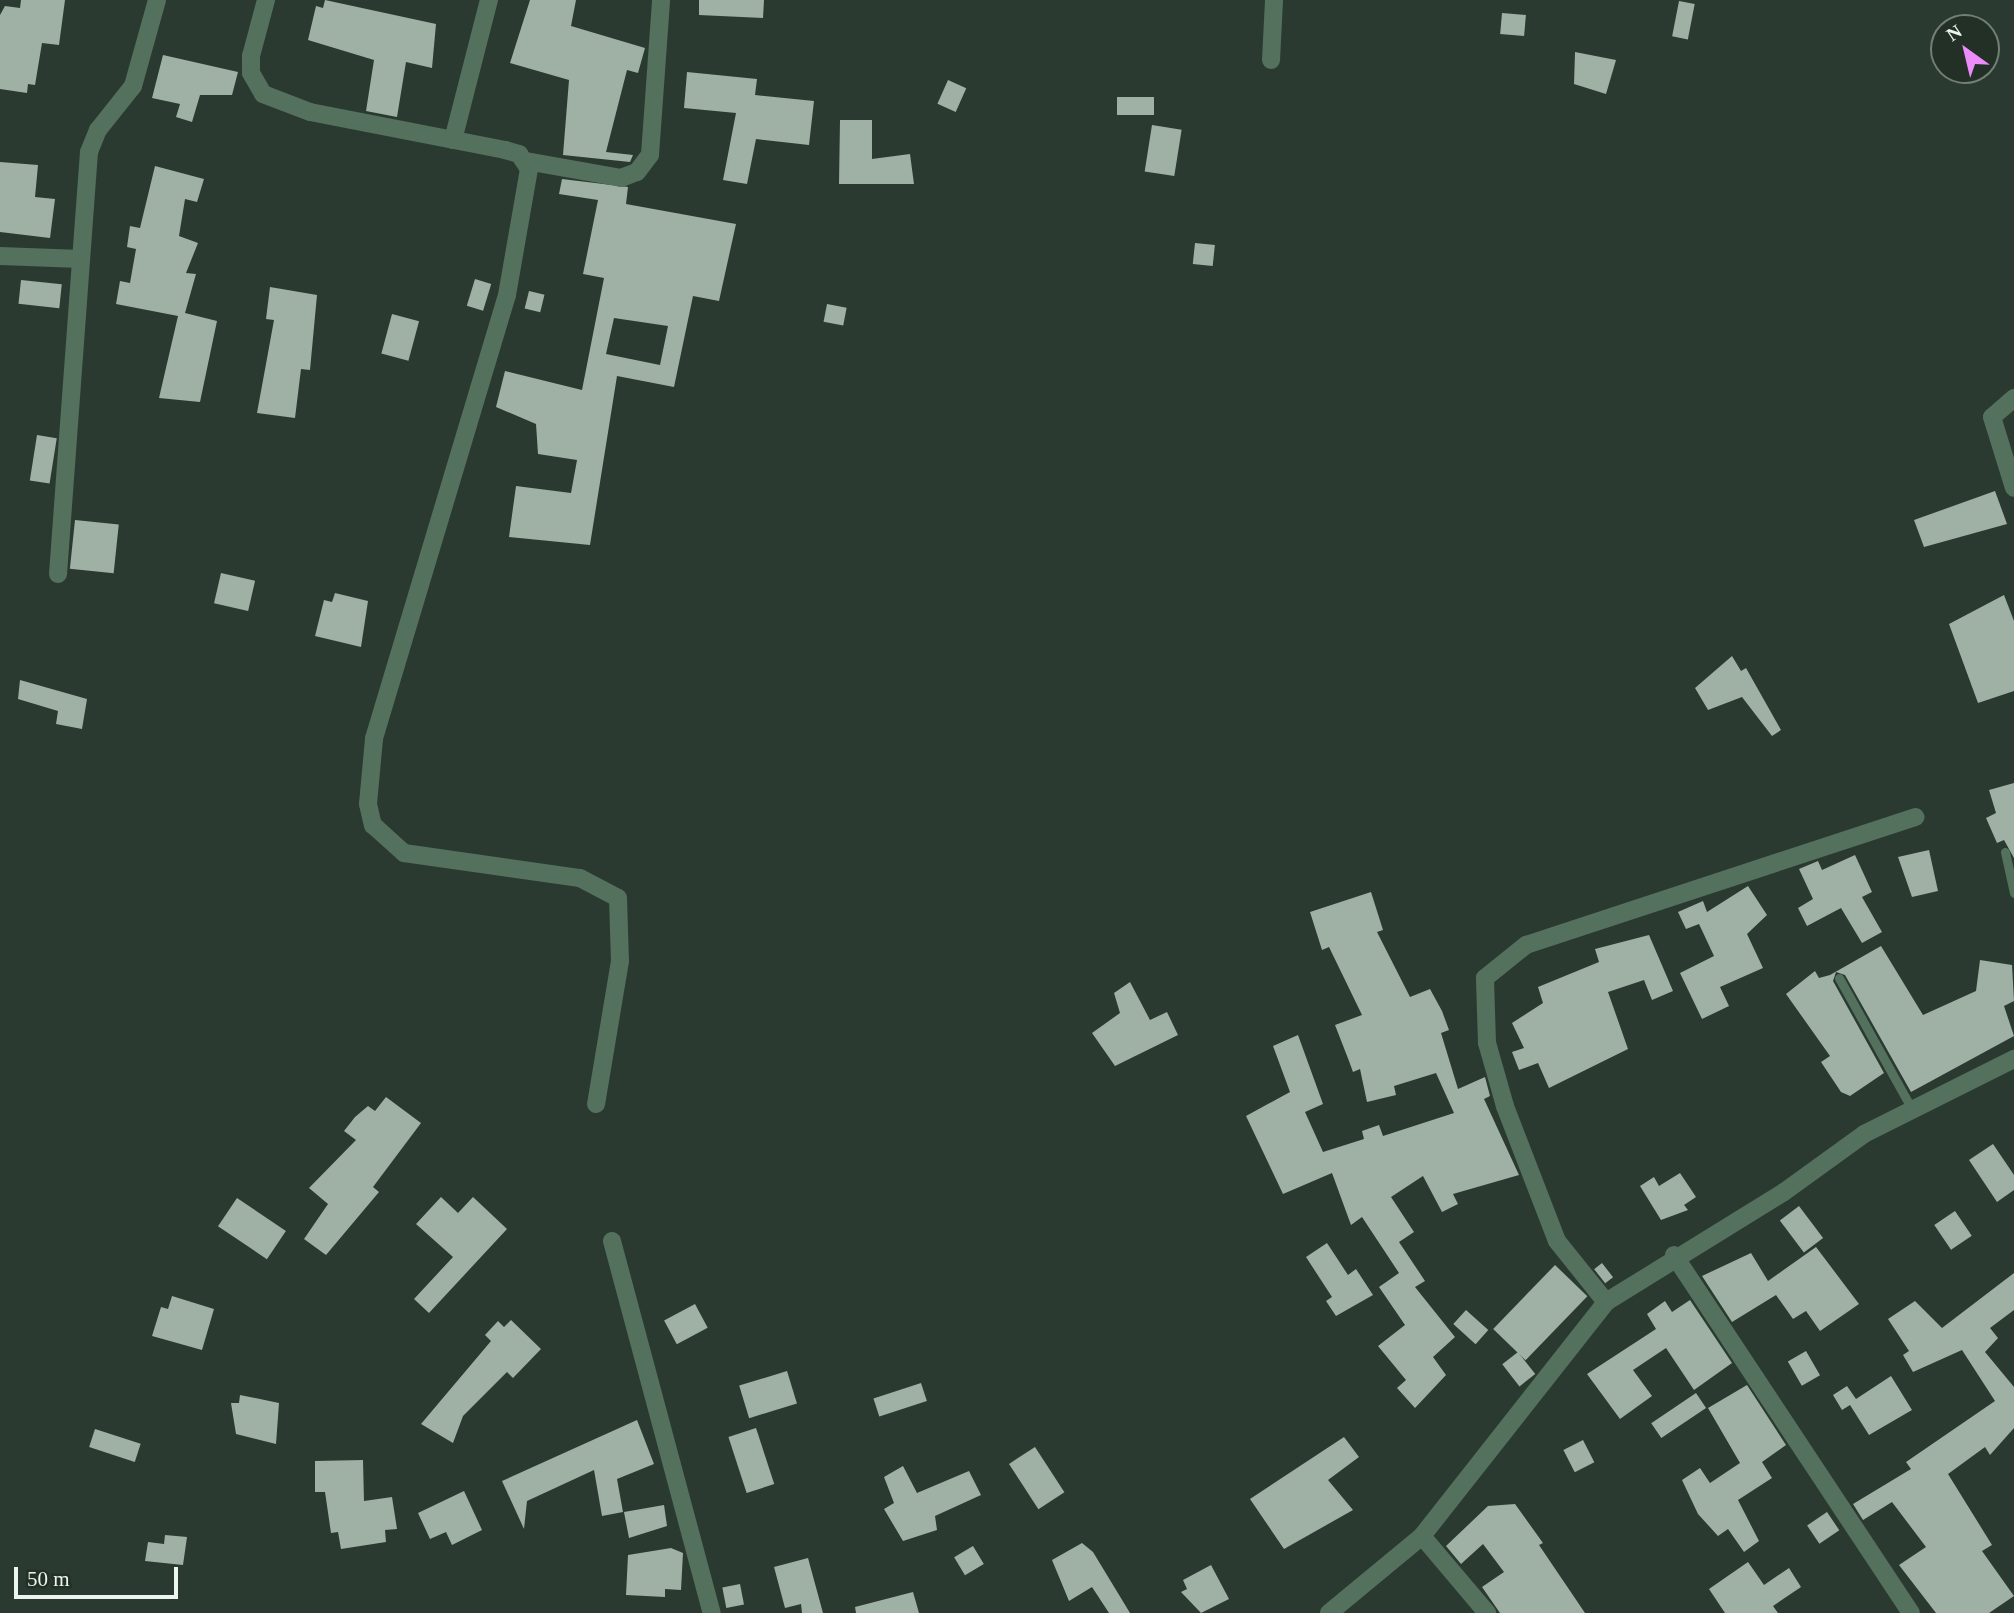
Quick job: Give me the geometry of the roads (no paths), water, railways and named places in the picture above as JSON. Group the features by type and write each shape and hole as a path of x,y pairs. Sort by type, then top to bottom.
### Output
{"street":[{"path":"58,574 89,152 97,130 133,86 157,0"},
{"path":"266,0 251,56 251,73 264,94 310,112 505,150 526,161 621,178 637,172 650,155 661,0"},
{"path":"453,140 489,0"},
{"path":"1271,60 1274,0"},
{"path":"526,161 530,177 508,295 374,739 368,804 373,825 404,853 580,878 618,898 620,961 596,1104"},
{"path":"0,256 81,259"},
{"path":"2014,398 1992,417 2014,488"},
{"path":"1606,1302 1557,1241 1505,1106 1487,1043 1485,978 1526,945 1914,817"},
{"path":"1329,1613 1422,1536 1606,1302 1674,1255 1912,1109 2014,1059"},
{"path":"612,1241 712,1613"},
{"path":"1674,1255 1911,1613"},
{"path":"1422,1536 1487,1613"}],"lane":[{"path":"2005,852 2014,892"},
{"path":"1839,978 1912,1109"}]}
